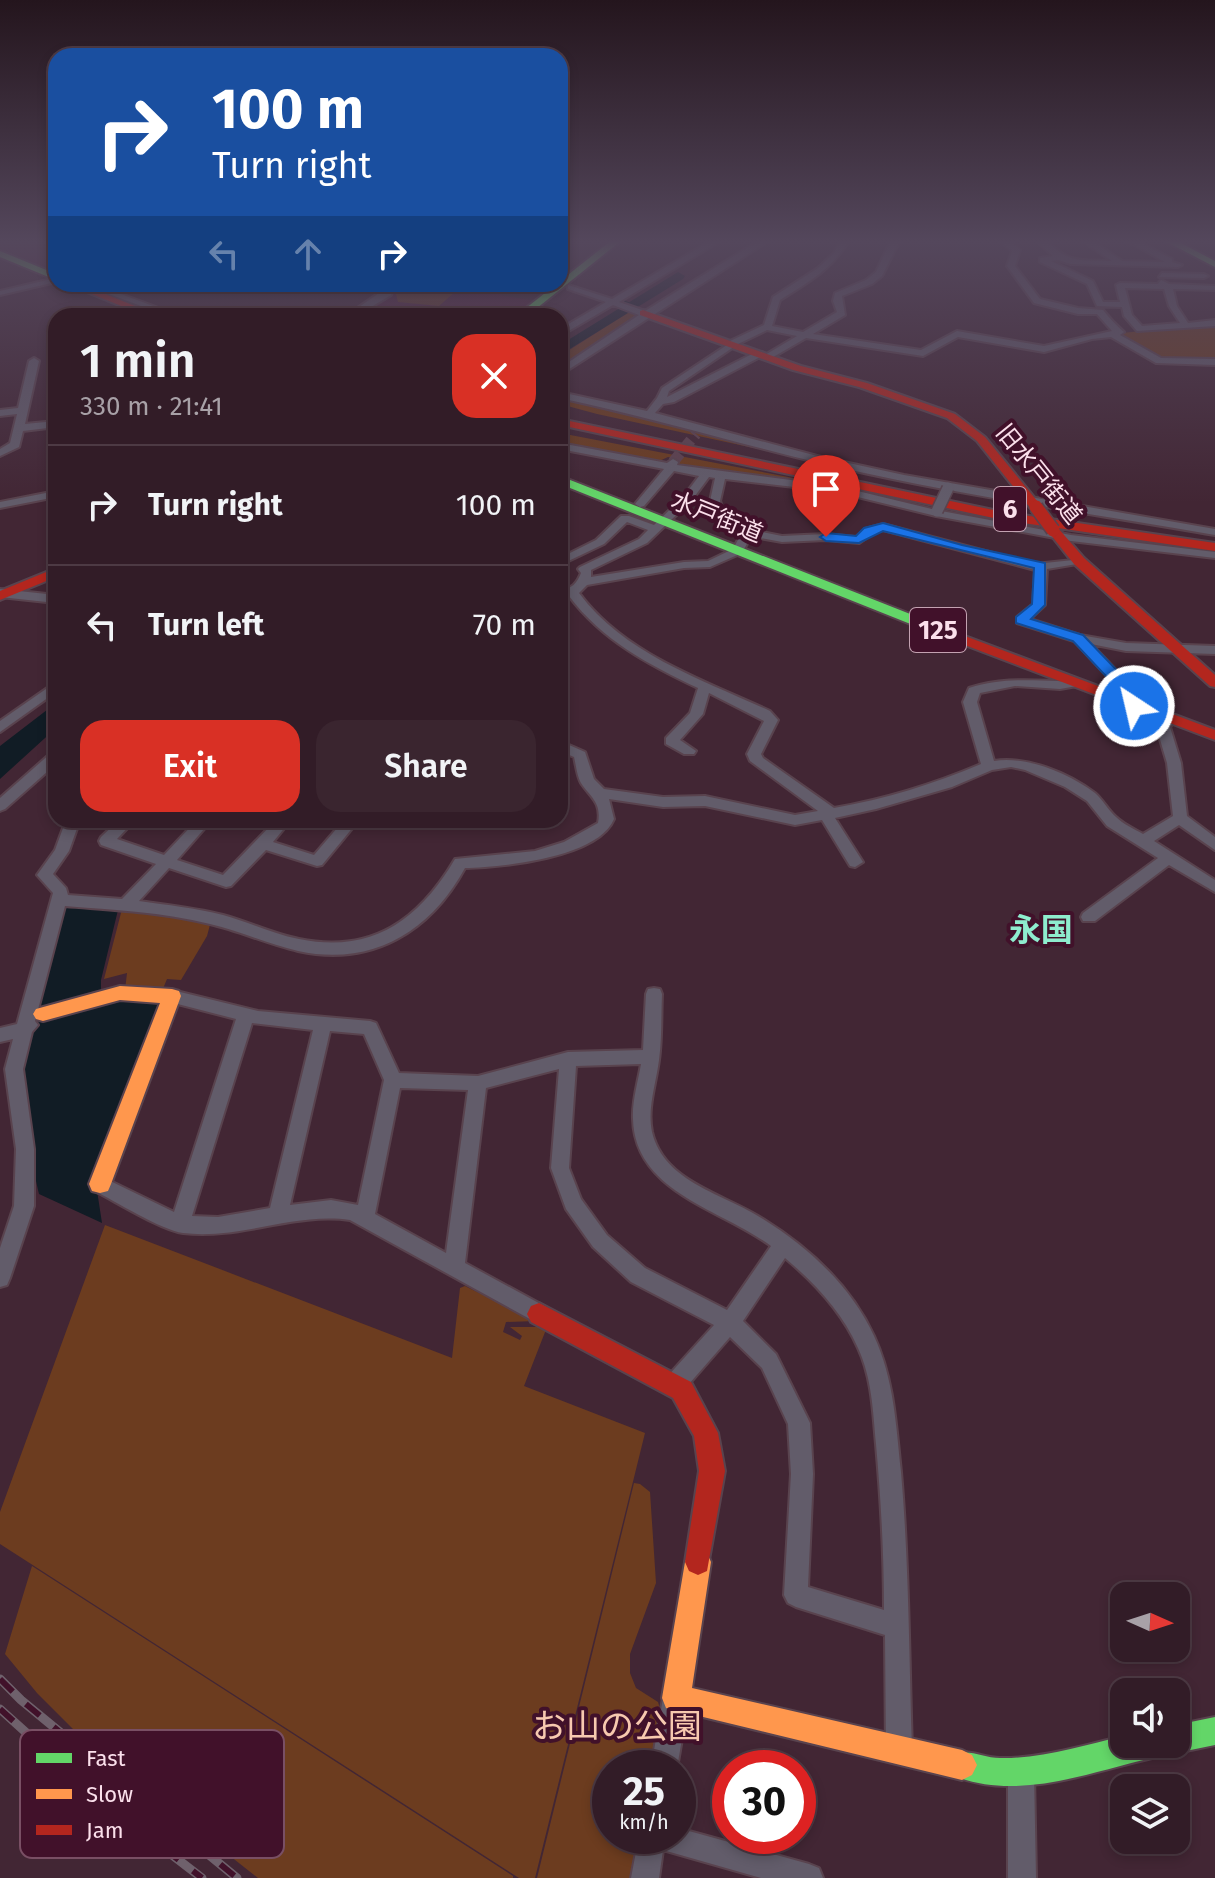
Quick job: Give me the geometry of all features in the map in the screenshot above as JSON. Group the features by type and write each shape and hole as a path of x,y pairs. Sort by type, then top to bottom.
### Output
{"main road":[{"name":"旧水戸街道","path":"686,328 951,416 981,439 1079,561 1215,683"},
{"path":"568,408 807,468"},
{"name":"6","path":"568,417 1006,508 1215,539"},
{"name":"6","path":"568,424 1018,518 1215,547"},
{"path":"568,432 833,480"},
{"name":"水戸街道","path":"568,484 660,525 740,542 1072,683 1215,735"},
{"path":"2,592 48,568"},
{"path":"2,592 48,575"},
{"path":"43,1014 118,991 172,996 100,1184"},
{"path":"539,1314 682,1390 706,1433 712,1471 676,1698 995,1773 1021,1773 1110,1753"},
{"path":"1190,1736 1215,1731"}],"street":[{"path":"568,366 624,328"},
{"path":"649,414 665,390 732,344 765,328"},
{"path":"768,328 803,337 868,342 915,353 930,350 957,334 1044,349 1120,332 1113,328"},
{"path":"660,401 671,400 818,328"},
{"path":"1113,334 1159,361 1215,362"},
{"path":"0,453 15,445 34,361"},
{"path":"568,397 649,414 820,460 949,487 1034,504 1215,532"},
{"path":"0,413 23,411"},
{"path":"19,428 48,425"},
{"path":"568,447 672,464 706,474 837,489 936,512 1056,533 1215,555"},
{"path":"640,504 672,464"},
{"path":"568,593 584,575 643,541 688,498 706,474"},
{"path":"721,476 715,501 717,508 740,542"},
{"path":"936,512 949,487"},
{"path":"3,501 48,495"},
{"path":"568,558 600,542 627,517 660,525"},
{"path":"568,566 584,575 710,564 740,542 826,537 859,540 869,531 883,527 1041,566 1079,561"},
{"path":"1041,566 1039,605 1021,620 1078,638 1126,647 1215,650"},
{"path":"2,592 48,598"},
{"path":"568,595 598,623 704,688 742,703 771,720 754,754 757,761 829,815 855,862"},
{"path":"1078,638 1127,690 1134,706"},
{"path":"989,766 970,702 974,691 991,684 1064,686 1072,683"},
{"path":"689,751 671,741 696,714 704,688"},
{"path":"0,728 48,692"},
{"path":"1170,719 1163,726 1174,763 1180,818 1215,845"},
{"path":"59,900 126,905 220,920 267,936 322,948 373,945 429,911 447,890 460,863 513,862 557,852 604,826 607,819 600,793 587,781 580,755 568,751"},
{"path":"0,806 48,763"},
{"path":"600,793 663,802 705,801 795,820 829,815 947,784 989,766 1011,763 1028,766 1070,784 1092,798 1112,822 1215,887"},
{"path":"1143,841 1180,818"},
{"path":"0,1278 24,1206 25,1149 14,1069 61,892 45,875 62,851 70,828"},
{"path":"120,828 106,841 226,882 277,828"},
{"path":"126,905 197,828"},
{"path":"263,844 317,861 345,828"},
{"path":"1089,917 1170,857"},
{"path":"654,994 651,1057 640,1105 643,1133 655,1162 681,1187 754,1223 814,1269 866,1339 878,1372 894,1521 899,1752"},
{"path":"172,996 246,1014 370,1028 393,1080 365,1217"},
{"path":"0,1035 22,1030 43,1014"},
{"path":"180,1224 246,1014"},
{"path":"278,1216 323,1025"},
{"path":"393,1080 478,1083 568,1059 651,1057"},
{"path":"568,1059 560,1168 573,1203 600,1241 638,1275 730,1322 769,1361 799,1423 802,1474 796,1595 896,1626"},
{"path":"454,1269 478,1083"},
{"path":"100,1184 180,1224 218,1226 331,1209 353,1212 539,1314"},
{"path":"674,1385 730,1322 783,1245"},
{"path":"667,1750 676,1698"},
{"path":"1021,1773 1022,1878"},
{"path":"696,1846 809,1878"},
{"path":"645,1878 649,1854"}],"green space":[{"path":"604,328 622,328 568,364 568,351"},
{"path":"1172,328 1215,328 1215,362 1159,361 1113,334"},
{"path":"568,399 690,429 691,433 706,432 827,464 568,406"},
{"path":"568,435 840,487 680,466 676,463 679,459 668,457 657,462 568,445"},
{"path":"122,909 211,921 207,936 181,980 167,979 162,991 125,990 127,973 104,979"},
{"path":"105,1225 452,1358 460,1288 465,1286 536,1321 506,1322 503,1332 520,1340 522,1336 510,1327 547,1327 524,1386 645,1433 535,1878 519,1878 0,1544 0,1512"},
{"name":"お山の公園","path":"634,1483 640,1484 650,1492 656,1583 630,1654 630,1673 636,1688 658,1702 661,1712 655,1750 592,1750 592,1854 638,1854 634,1878 537,1878"},
{"path":"32,1566 513,1878 258,1878 233,1858 284,1858 284,1730 74,1730 37,1693 5,1654"}],"shaded area":[{"path":"48,709 48,735 0,779 0,746"},
{"path":"61,902 118,910 101,980 101,992 28,1023"},
{"path":"103,997 169,998 96,1184 102,1223 39,1194 22,1108 19,1060 22,1041 36,1022 64,1008"}],"waterway":[{"path":"568,346 597,328"}],"tunnel":[{"path":"673,462 696,434"}],"railway":[{"path":"0,1679 57,1730"},
{"path":"0,1709 23,1730"},
{"path":"176,1858 202,1878"},
{"path":"213,1858 237,1878"}],"traffic: fast":[{"path":"568,483 933,628"},
{"path":"1190,1736 1215,1731"},
{"path":"962,1765 995,1773 1021,1773 1110,1753"}],"traffic: slow":[{"path":"43,1014 120,993 172,996 100,1184"},
{"path":"698,1562 676,1698 962,1765"}],"traffic: jam":[{"path":"684,328 797,368 863,385 951,416 981,439 1036,507"},
{"path":"568,424 1003,516 1215,547"},
{"path":"1036,507 1053,530"},
{"path":"1053,530 1079,561 1215,683"},
{"path":"0,596 48,575"},
{"path":"933,628 1215,735"},
{"path":"539,1314 682,1390 706,1433 712,1471 698,1562"}],"district":[{"name":"永国","path":"1041,930"}],"route":[{"path":"826,537 859,540 869,531 883,527 1035,567 1041,566 1039,605 1021,620 1078,638 1127,690 1134,706"}]}
